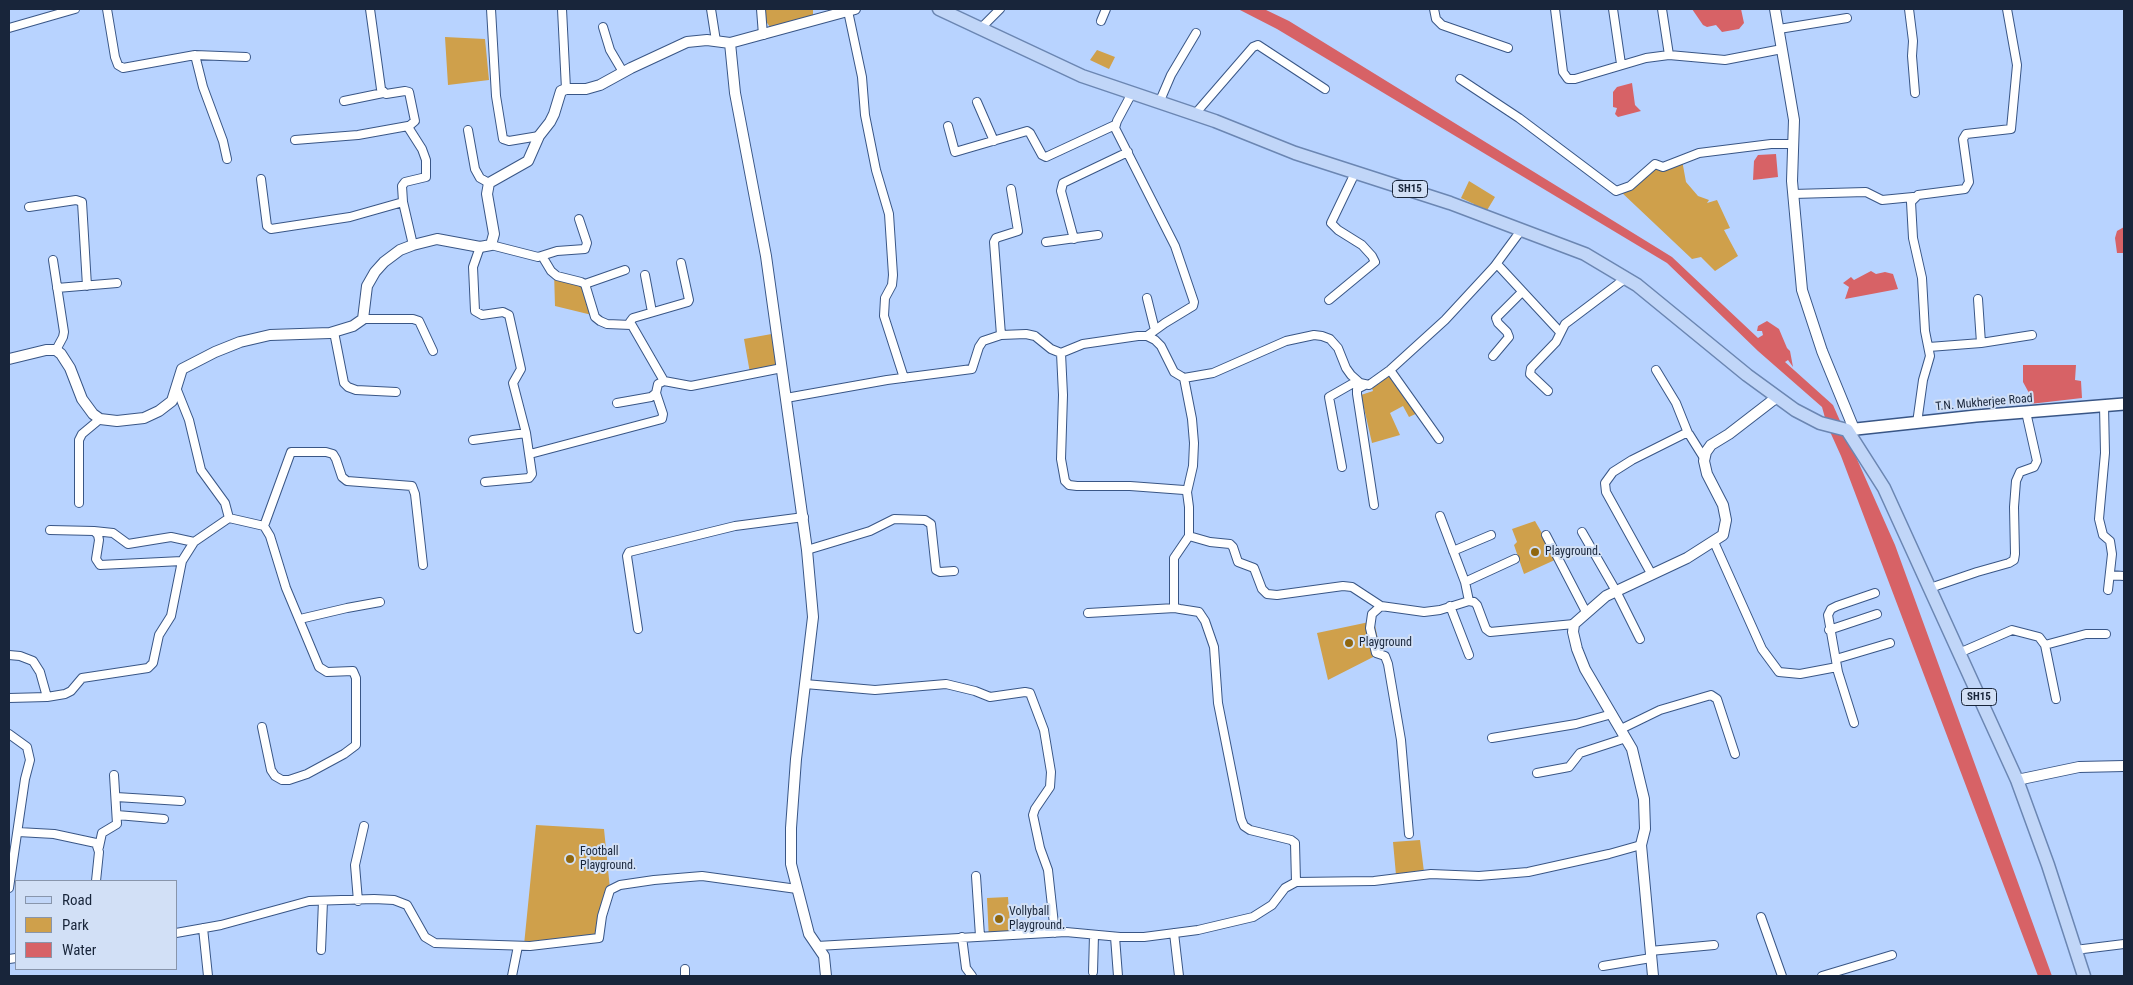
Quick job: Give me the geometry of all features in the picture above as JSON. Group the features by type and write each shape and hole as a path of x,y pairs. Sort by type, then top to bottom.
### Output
{"main road":[{"name":"SH15","path":"939,9 1082,76 1195,114 1295,153 1441,200 1585,254 1626,278 1666,308 1746,376 1777,397 1820,424 1851,430 1884,488 2017,780 2048,865 2084,976"},
{"name":"T.N. Mukherjee Road","path":"1851,430 2124,404"}],"street":[{"path":"9,28 76,9"},
{"path":"107,9 115,57 120,66 132,67 195,55 246,57"},
{"path":"370,9 380,85 383,93"},
{"path":"491,9 496,96 503,139 509,142 539,136"},
{"path":"562,9 566,89"},
{"path":"711,9 716,41"},
{"path":"760,9 763,35"},
{"path":"981,28 1000,9"},
{"path":"1101,21 1106,9"},
{"path":"1434,9 1436,19 1442,25 1508,48"},
{"path":"1554,9 1563,72 1566,77 1574,79 1646,58 1669,55 1725,60 1782,49"},
{"path":"1613,9 1622,64"},
{"path":"1662,9 1669,55"},
{"path":"1775,9 1794,120 1793,194 1802,290 1851,430"},
{"path":"1909,9 1914,41 1912,56 1915,93"},
{"path":"1793,194 1866,192 1882,200 1965,189 1969,182 1963,140 1964,135 2011,129 2017,65 2007,9"},
{"path":"489,183 528,161 539,136 550,122 561,91 566,89 592,88 687,42 696,40 730,43 852,10 862,77 866,122 876,170 889,214 894,275 892,285 885,298 884,316 904,378"},
{"path":"1779,29 1847,18"},
{"path":"603,27 610,50 623,72"},
{"path":"1159,102 1171,75 1196,33"},
{"path":"730,43 735,93 764,246 804,517 813,617 796,759 791,828 791,864 809,934 824,956 826,976"},
{"path":"1195,114 1253,47 1258,45 1325,89"},
{"path":"195,55 226,159"},
{"path":"1460,79 1519,118 1616,191 1630,186 1655,164 1663,167 1698,153 1770,144 1793,144"},
{"path":"295,140 358,135 408,126 415,121 409,92 383,93 344,101"},
{"path":"948,126 955,152 1027,131 1042,155 1046,157 1115,125 1132,93"},
{"path":"977,102 994,141"},
{"path":"1115,125 1174,246 1194,302 1194,306 1147,336"},
{"path":"408,126 425,155 428,173 423,179 402,184 403,202 413,245"},
{"path":"468,130 475,169 480,178 489,183"},
{"path":"1074,239 1061,191 1063,183 1128,152"},
{"path":"1329,300 1375,262 1362,245 1338,230 1332,223 1355,172"},
{"path":"261,179 267,226 271,229 350,217 403,202"},
{"path":"489,183 487,194 494,234 491,245"},
{"path":"1000,335 994,246 996,238 1018,231 1011,189"},
{"path":"1913,197 1911,202 1913,238 1920,266 1925,332 1929,348 1929,364 1923,380 1917,423"},
{"path":"29,208 76,200 82,202 87,286"},
{"path":"363,319 367,286 384,262 400,250 437,239 480,247 491,245 542,256 557,251 580,250 587,247 579,219"},
{"path":"1342,467 1329,398 1361,383 1374,383 1390,370 1445,320 1497,264 1522,229"},
{"path":"1046,242 1098,235"},
{"path":"480,247 473,267 475,311 482,315 504,312 509,315 522,369 513,383 526,433 532,474 529,478 485,482"},
{"path":"542,256 550,271 557,276 585,284 625,270"},
{"path":"53,260 64,332 56,350"},
{"path":"664,381 631,325 630,320 688,302 681,263"},
{"path":"1497,264 1560,332"},
{"path":"645,275 652,312"},
{"path":"1548,391 1534,378 1529,370 1556,342 1565,324 1626,278"},
{"path":"57,288 118,283"},
{"path":"585,284 595,317 607,324 631,325"},
{"path":"1493,356 1509,337 1496,318 1522,292"},
{"path":"1146,298 1154,330"},
{"path":"1978,299 1981,343"},
{"path":"9,359 46,350 56,350 62,354 70,368 82,399 93,414 100,419 117,421 144,418 159,411 172,401 182,369 240,342 270,335 334,332 353,326 363,319 413,319 419,321 433,351"},
{"path":"334,332 344,383 348,387 356,390 396,392"},
{"path":"786,398 904,378 972,369 979,347 983,341 1000,335 1026,334 1035,336 1040,342 1061,353 1083,344 1147,336 1161,346 1174,372 1184,378 1213,373 1286,341 1314,335 1322,336 1330,339 1338,348 1346,368 1361,383"},
{"path":"1929,348 1981,343 2032,335"},
{"path":"1061,353 1063,395 1061,459 1065,481 1069,485 1076,486 1130,486 1174,489 1187,492"},
{"path":"530,454 662,420 663,414 656,394 658,384 664,381 691,386 782,368"},
{"path":"1390,370 1439,439"},
{"path":"1653,976 1641,845 1645,829 1644,799 1632,749 1585,668 1577,649 1573,632 1574,624 1586,612 1616,591 1687,558 1723,536 1726,520 1723,505 1707,474 1704,458 1688,433 1676,403 1656,370"},
{"path":"1175,608 1173,601 1174,558 1189,536 1187,492 1193,466 1194,443 1184,378"},
{"path":"1361,383 1356,391 1374,505"},
{"path":"177,390 188,420 201,470 225,502 230,518"},
{"path":"617,402 651,397 656,394"},
{"path":"1704,458 1711,445 1730,434 1777,397"},
{"path":"2104,406 2105,454 2099,519 2103,535 2110,541 2112,554 2108,590"},
{"path":"1930,588 2014,560 2016,481 2020,472 2034,467 2037,461 2026,412"},
{"path":"79,503 79,440 82,434 100,419"},
{"path":"473,440 526,433"},
{"path":"1652,575 1606,492 1604,483 1613,472 1632,460 1680,434 1688,433"},
{"path":"262,727 271,770 275,776 282,780 289,780 306,774 344,754 356,745 355,673 348,670 327,672 319,667 286,588 272,544 264,526 291,452 326,452 333,454 342,477 347,481 412,486 415,494 423,565"},
{"path":"1440,516 1465,582 1469,601"},
{"path":"638,630 627,556 632,550 735,526 804,517"},
{"path":"9,698 47,697 71,691 82,678 148,668 153,663 159,635 171,616 182,561 194,542 230,518 264,526"},
{"path":"807,550 870,531 894,518 925,520 931,524 936,570 940,572 954,571"},
{"path":"50,530 113,533 128,544 171,537 194,542"},
{"path":"94,532 98,535 99,540 96,559 100,565 182,561"},
{"path":"1582,532 1616,591 1640,639"},
{"path":"1453,551 1491,535"},
{"path":"1546,535 1586,612"},
{"path":"1189,536 1210,542 1230,544 1233,547 1238,562 1254,568 1262,589 1267,594 1277,595 1343,586 1352,587 1381,606 1424,612 1440,610 1469,601 1477,605 1486,628 1490,632 1574,624"},
{"path":"1714,542 1762,649 1779,672 1800,674 1837,663 1890,643"},
{"path":"1465,582 1515,559"},
{"path":"2110,575 2124,576"},
{"path":"1854,723 1829,630 1828,615 1831,609 1876,593"},
{"path":"300,619 380,602"},
{"path":"1381,606 1372,614 1370,628 1376,653 1385,656 1388,664 1401,740 1409,834"},
{"path":"1450,606 1468,655"},
{"path":"1088,614 1175,608 1199,612 1205,621 1214,647 1218,703 1241,819 1244,826 1250,830 1294,842 1296,882"},
{"path":"1829,630 1877,614"},
{"path":"1959,653 2012,630 2039,637 2045,645 2056,700"},
{"path":"2045,645 2086,634 2106,634"},
{"path":"9,655 20,656 33,661 40,672 47,697"},
{"path":"805,684 869,690 946,684 975,690 990,697 1030,693 1044,730 1051,772 1050,787 1035,809 1033,816 1040,848 1048,870 1055,933"},
{"path":"1537,773 1569,768 1580,753 1623,733 1660,710 1710,695 1717,699 1735,754"},
{"path":"1492,738 1576,724 1612,714"},
{"path":"9,734 27,746 29,752 9,888"},
{"path":"2017,780 2079,767 2124,766"},
{"path":"96,880 102,833 115,828 117,824 114,775"},
{"path":"116,797 182,801"},
{"path":"117,815 164,820"},
{"path":"358,901 355,865 364,826"},
{"path":"18,832 89,841 99,847"},
{"path":"817,946 1055,933 1144,937 1198,930 1253,917 1272,905 1285,888 1296,882 1374,881 1431,874 1479,876 1528,872 1641,845"},
{"path":"178,933 221,925 309,901 394,900 407,905 425,937 435,943 518,946 590,941 599,938 602,916 610,890 620,885 702,876 796,889"},
{"path":"976,876 980,936"},
{"path":"321,950 323,901"},
{"path":"1761,917 1782,976"},
{"path":"203,928 208,976"},
{"path":"1174,933 1180,976"},
{"path":"1093,972 1094,935"},
{"path":"962,937 966,968 972,976"},
{"path":"1115,937 1118,976"},
{"path":"2075,950 2124,944"},
{"path":"512,976 518,946"},
{"path":"1603,966 1651,954 1714,946"},
{"path":"1822,976 1892,955"}],"green space":[{"path":"764,9 813,9 813,16 770,27 765,20"},
{"path":"445,37 485,39 489,80 448,85"},
{"path":"1097,50 1115,57 1109,69 1090,60"},
{"path":"1682,160 1686,182 1698,196 1709,200 1707,203 1717,200 1730,228 1724,230 1738,256 1715,271 1701,257 1692,259 1619,190 1655,164"},
{"path":"1469,181 1495,197 1486,212 1472,208 1474,204 1461,198"},
{"path":"554,272 590,280 592,315 555,306"},
{"path":"777,333 782,368 750,373 744,339"},
{"path":"1392,371 1422,411 1409,417 1403,406 1390,413 1400,435 1372,443 1361,395 1373,391 1371,385 1375,386"},
{"name":"Playground.","path":"1535,521 1557,559 1524,574 1514,545 1517,542 1512,529"},
{"name":"Playground","path":"1374,621 1381,653 1328,680 1317,633"},
{"name":"Football Playground.","path":"536,825 604,829 610,889 599,938 524,945"},
{"path":"1420,840 1424,872 1396,875 1393,842"},
{"name":"Vollyball Playground.","path":"1008,897 1011,939 989,940 987,898"}],"water":[{"path":"1238,9 1264,9 1289,21 1672,257 1758,338 1763,335 1762,331 1757,331 1758,326 1767,321 1779,329 1790,351 1793,367 1788,360 1785,362 1833,405 1895,545 2052,976 2038,976 1841,456 1827,425 1822,407 1758,351 1667,263 1277,29"},
{"path":"1692,9 1741,9 1744,23 1739,29 1722,32 1716,25 1707,27 1703,25"},
{"path":"1632,83 1635,105 1641,111 1618,117 1615,114 1617,108 1613,107 1613,92 1617,87"},
{"path":"1776,154 1778,177 1753,180 1754,161 1758,155"},
{"path":"2124,227 2124,253 2117,253 2115,238 2117,231"},
{"path":"1871,271 1876,274 1885,272 1893,274 1898,289 1845,299 1849,287 1843,283 1851,277 1854,280"},
{"path":"2023,365 2076,365 2075,380 2081,381 2082,398 2030,404 2029,393 2023,382"}],"place":[{"name":"Playground.","path":"1535,552"},
{"name":"Playground","path":"1349,643"},
{"name":"Football Playground.","path":"570,859"},
{"name":"Vollyball Playground.","path":"999,919"}]}
